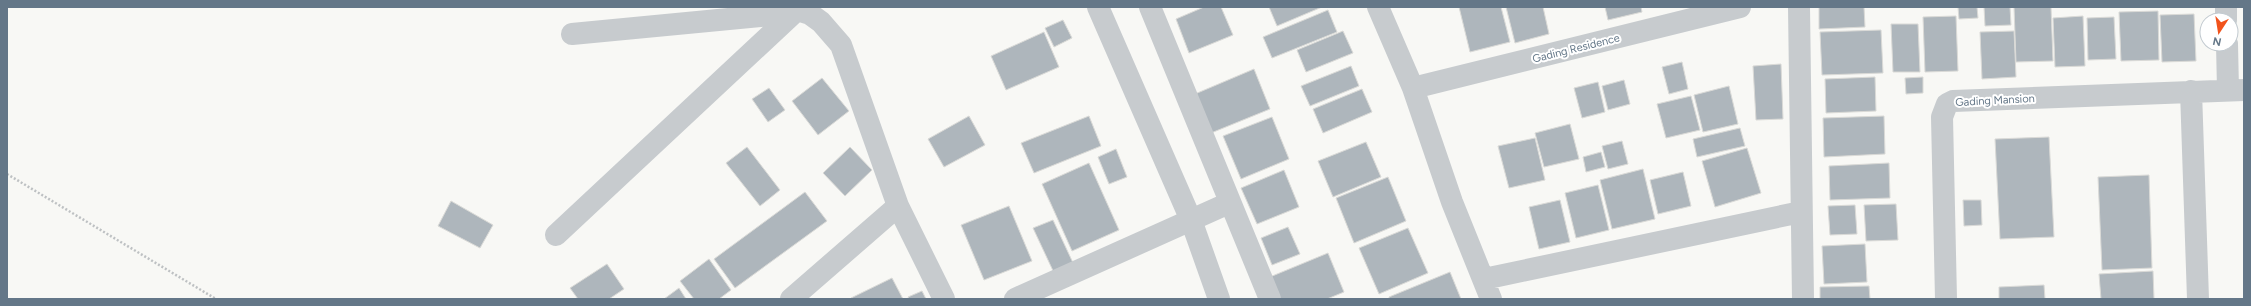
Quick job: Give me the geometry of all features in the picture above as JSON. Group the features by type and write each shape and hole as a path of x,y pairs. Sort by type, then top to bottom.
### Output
{"street":[{"path":"1098,7 1143,106 1191,220 1220,299"},
{"path":"1150,7 1229,203 1270,299"},
{"path":"1378,7 1413,88 1452,202 1491,299"},
{"name":"Gading Residence","path":"1413,88 1740,7"},
{"path":"1799,7 1803,299"},
{"path":"572,34 771,15 797,10 810,14 822,22 841,44 898,206 944,299"},
{"path":"556,235 797,10"},
{"path":"2229,52 2236,90"},
{"name":"Gading Mansion","path":"1946,299 1942,116 1947,104 1953,101 2236,90"},
{"path":"2191,91 2198,299"},
{"path":"1015,299 1229,203"},
{"path":"790,299 898,206"},
{"path":"1484,279 1801,212"}],"path":[{"path":"7,174 216,299"}],"building":[{"path":"1204,7 1221,7 1233,35 1189,53 1176,19"},
{"path":"1269,7 1322,7 1277,26"},
{"path":"1459,7 1501,7 1510,42 1470,52"},
{"path":"1506,7 1543,7 1549,34 1515,43"},
{"path":"1605,7 1641,7 1642,12 1608,20"},
{"path":"1819,7 1864,7 1865,27 1819,29"},
{"path":"1958,7 1977,7 1978,18 1959,19"},
{"path":"1984,7 2010,7 2011,25 1985,26"},
{"path":"2014,7 2051,7 2053,61 2016,62"},
{"path":"1328,10 1337,32 1272,58 1263,37"},
{"path":"2158,11 2159,60 2121,61 2119,12"},
{"path":"2194,14 2196,61 2162,62 2160,15"},
{"path":"1956,16 1958,71 1925,72 1923,17"},
{"path":"2083,16 2085,66 2055,67 2053,18"},
{"path":"2114,17 2116,59 2088,60 2087,18"},
{"path":"1063,20 1072,38 1054,47 1045,28"},
{"path":"1891,24 1918,24 1920,72 1893,72"},
{"path":"1881,30 1883,73 1822,75 1820,32"},
{"path":"1343,31 1353,53 1306,72 1297,50"},
{"path":"2014,31 2016,77 1982,79 1980,32"},
{"path":"1044,32 1059,67 1006,90 991,56"},
{"path":"1682,62 1688,89 1669,94 1662,67"},
{"path":"1781,64 1783,119 1756,120 1753,66"},
{"path":"1351,66 1359,86 1310,106 1301,86"},
{"path":"1254,69 1270,109 1211,133 1195,94"},
{"path":"1875,77 1876,111 1826,113 1825,79"},
{"path":"1923,77 1923,93 1906,94 1905,78"},
{"path":"822,78 849,111 818,135 792,101"},
{"path":"1624,80 1630,104 1608,110 1602,86"},
{"path":"1598,82 1605,112 1582,118 1574,88"},
{"path":"1729,86 1738,124 1703,132 1694,95"},
{"path":"769,88 785,110 768,122 752,99"},
{"path":"1362,89 1372,112 1323,133 1313,109"},
{"path":"1691,96 1700,130 1666,138 1657,104"},
{"path":"969,116 985,145 944,167 928,139"},
{"path":"1089,116 1101,146 1034,173 1021,143"},
{"path":"1884,116 1885,154 1824,157 1823,118"},
{"path":"1272,117 1289,159 1241,179 1223,136"},
{"path":"1570,124 1579,159 1544,167 1535,133"},
{"path":"1740,128 1745,146 1697,157 1693,139"},
{"path":"2049,137 2054,237 2000,239 1995,139"},
{"path":"1535,138 1545,180 1509,188 1498,146"},
{"path":"1622,141 1628,164 1608,169 1602,146"},
{"path":"1366,142 1381,177 1333,197 1318,161"},
{"path":"747,147 780,190 760,206 726,163"},
{"path":"850,147 872,170 845,196 823,173"},
{"path":"1747,148 1761,193 1715,207 1702,161"},
{"path":"1116,149 1127,177 1109,184 1098,157"},
{"path":"1601,152 1605,167 1586,172 1583,157"},
{"path":"1089,163 1119,230 1072,251 1042,184"},
{"path":"1889,163 1890,198 1830,200 1829,166"},
{"path":"1643,169 1655,219 1612,229 1600,180"},
{"path":"1284,170 1299,207 1257,224 1241,188"},
{"path":"1683,172 1691,206 1658,214 1650,180"},
{"path":"2149,175 2152,268 2102,270 2098,177"},
{"path":"1388,177 1406,221 1354,243 1336,198"},
{"path":"1598,185 1609,230 1576,238 1565,193"},
{"path":"805,192 827,221 735,288 714,259"},
{"path":"1560,200 1570,242 1539,249 1529,207"},
{"path":"1963,200 1981,200 1982,225 1964,226"},
{"path":"451,201 493,225 480,248 438,226"},
{"path":"1896,204 1898,240 1866,241 1864,205"},
{"path":"1855,205 1857,234 1830,235 1828,206"},
{"path":"1009,206 1032,261 984,280 961,225"},
{"path":"1053,220 1074,265 1055,275 1033,228"},
{"path":"1288,227 1300,254 1272,265 1261,238"},
{"path":"1408,228 1428,273 1379,294 1359,248"},
{"path":"1865,244 1867,282 1824,284 1822,246"},
{"path":"1328,253 1344,292 1327,299 1273,299 1265,279"},
{"path":"709,259 731,290 719,299 694,299 680,281"},
{"path":"607,264 624,289 609,299 578,299 570,288"},
{"path":"2153,271 2154,299 2101,299 2099,274"},
{"path":"1450,272 1461,299 1389,299 1389,297"},
{"path":"892,278 903,299 851,299 851,298"},
{"path":"2044,285 2045,299 1999,299 1999,287"},
{"path":"1869,286 1870,299 1820,299 1820,287"},
{"path":"679,288 686,299 664,299"},
{"path":"922,291 926,299 909,299 908,297"}]}
